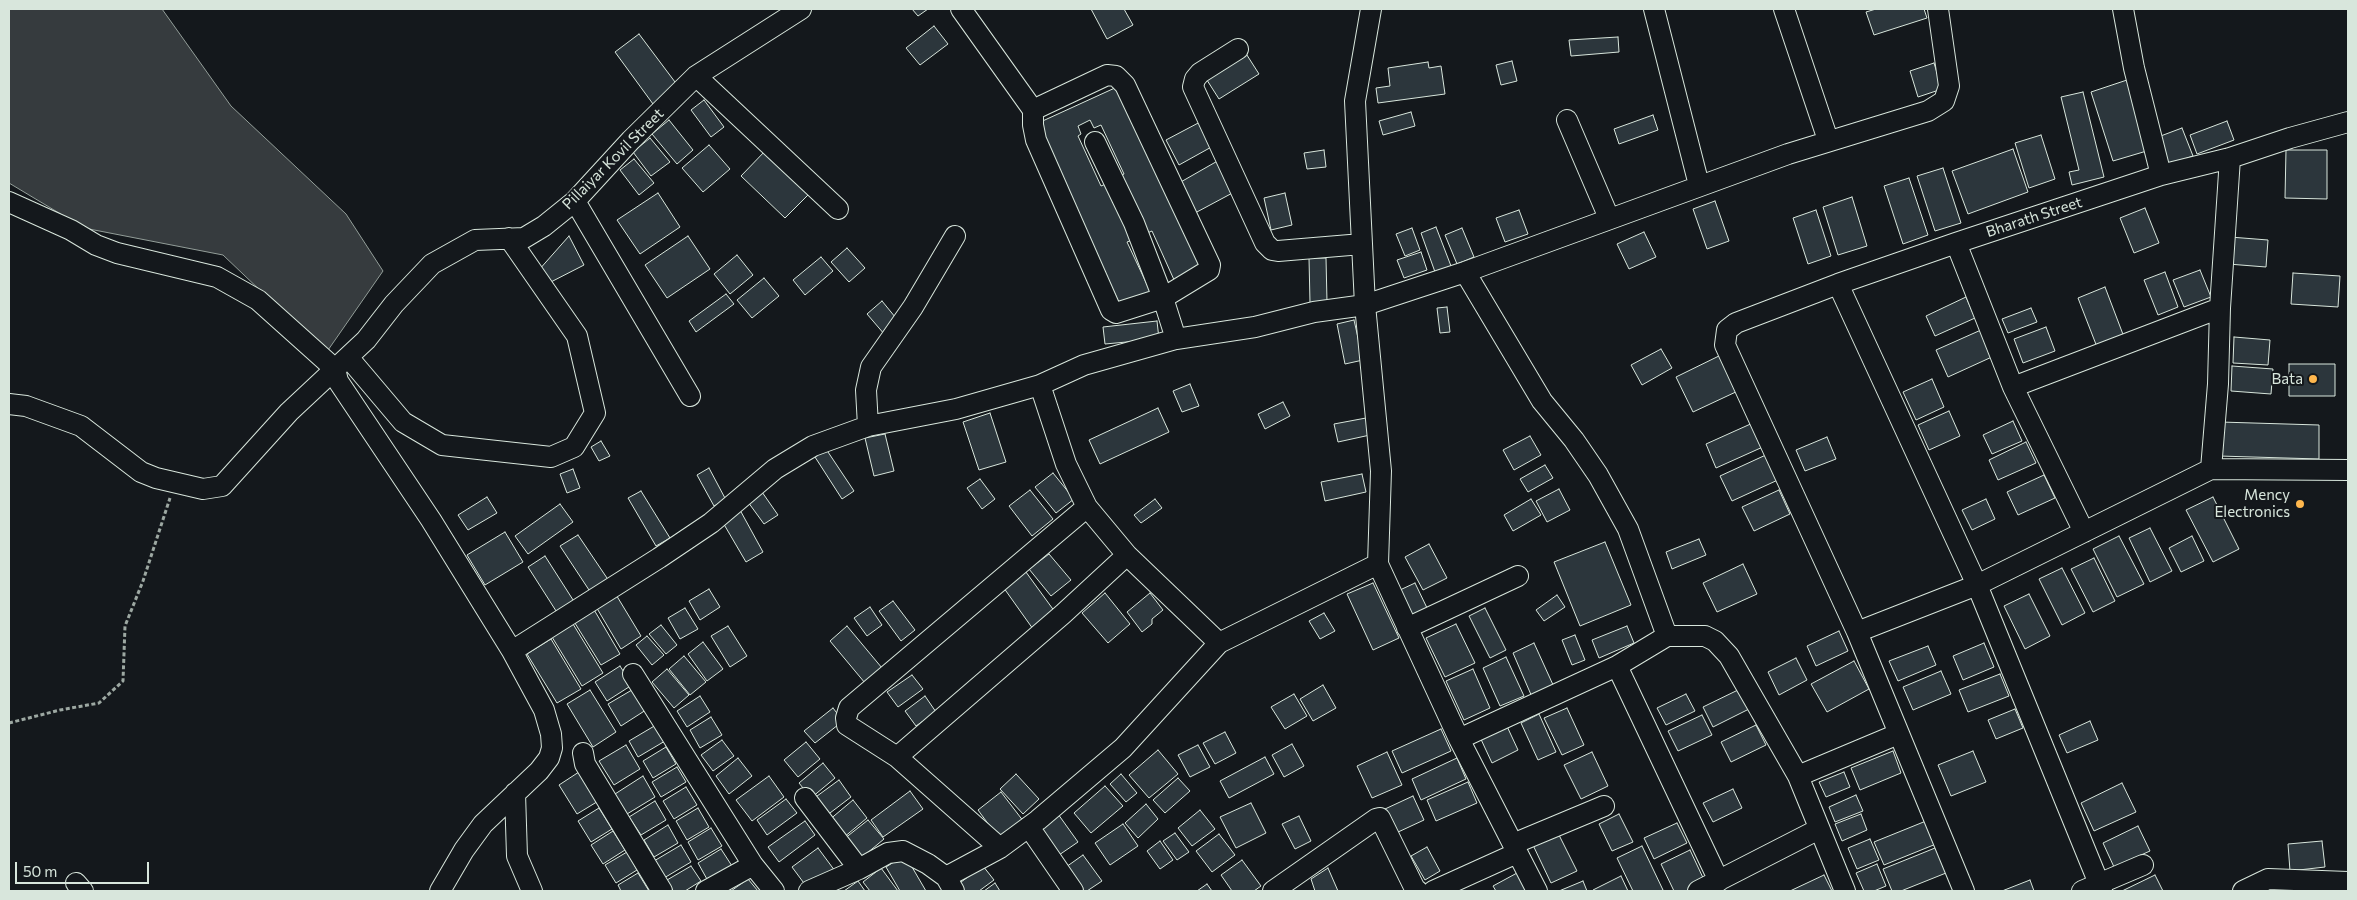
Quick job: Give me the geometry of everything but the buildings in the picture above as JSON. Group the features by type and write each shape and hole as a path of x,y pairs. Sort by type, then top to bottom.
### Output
{"street":[{"name":"Pillaiyar Kovil Street","path":"9,404 26,406 82,426 141,472 174,484 203,489 222,486 290,412 366,340 394,304 432,264 475,240 524,238 544,226 575,201 631,140 696,76 799,9"},
{"path":"961,9 1033,110 1036,140 1109,307 1116,313 1163,298 1210,268 1125,85 1116,76 1108,75 1033,110"},
{"path":"1371,9 1355,101 1365,305 1381,471 1378,564 1459,739 1537,891"},
{"path":"1654,9 1699,185"},
{"path":"1784,9 1828,140"},
{"path":"512,651 703,528 775,469 813,446 868,426 956,408 1040,385 1084,365 1176,339 1255,327 1314,312 1365,305 1465,272 1699,185 1828,140 1928,111 1944,101 1949,86 1938,9"},
{"path":"2123,9 2134,68 2161,175"},
{"path":"1238,49 1200,73 1195,79 1193,87 1265,243 1272,250 1278,251 1362,244"},
{"path":"696,76 838,208"},
{"path":"1567,120 1609,218"},
{"name":"Bharath Street","path":"1857,632 1725,345 1727,330 1736,324 1838,284 1956,242 2161,175 2230,158 2290,138 2348,122"},
{"path":"1094,142 1134,223 1163,298 1176,339"},
{"path":"2212,469 2230,158"},
{"path":"575,201 690,396"},
{"path":"9,202 71,230 96,245 217,277 258,300 341,363 403,422 442,444 551,457 574,447 595,413 577,336 509,238"},
{"path":"868,426 866,390 871,367 913,307 955,236"},
{"path":"1956,242 2013,387 2084,532"},
{"path":"1465,272 1542,401 1574,440 1598,475 1628,529 1667,636"},
{"path":"1838,284 1977,585 2094,889 2143,865"},
{"path":"2013,387 2220,308"},
{"path":"341,363 338,381 432,520 512,651 544,710 551,734 552,748 549,758 539,771 483,824 464,850 440,891"},
{"path":"1040,385 1066,464 1087,506 1127,555 1219,643"},
{"path":"1964,891 1857,632 1977,585 2212,469 2348,470"},
{"path":"1000,848 897,757 847,725 849,708 1087,506"},
{"path":"897,757 1063,614 1127,555"},
{"path":"809,891 859,869 888,853 903,852 928,864 950,884 1029,827 1123,748 1219,643 1378,564"},
{"path":"1408,628 1518,576"},
{"path":"1459,739 1617,666 1667,636 1705,636 1715,641 1730,656 1798,776 1818,829 1845,891"},
{"path":"1617,666 1719,881"},
{"path":"633,674 753,864 774,891"},
{"path":"1798,776 1898,734"},
{"path":"583,754 585,764 662,891"},
{"path":"515,793 516,856 532,891"},
{"path":"806,798 859,869"},
{"path":"1433,891 1515,848 1604,806"},
{"path":"1273,891 1380,818 1418,891"},
{"path":"1029,827 1073,891"},
{"path":"1698,891 1818,829"},
{"path":"706,891 753,864"},
{"path":"2243,891 2268,879 2348,882"}],"path":[{"path":"9,723 60,710 99,703 123,681 125,626 143,581 174,484"}],"shaded area":[{"path":"9,9 162,9 231,106 346,214 383,271 326,353 223,255 84,228 9,183"}],"place":[{"name":"Bata","path":"2313,379"},
{"name":"Mency Electronics","path":"2300,504"}]}
